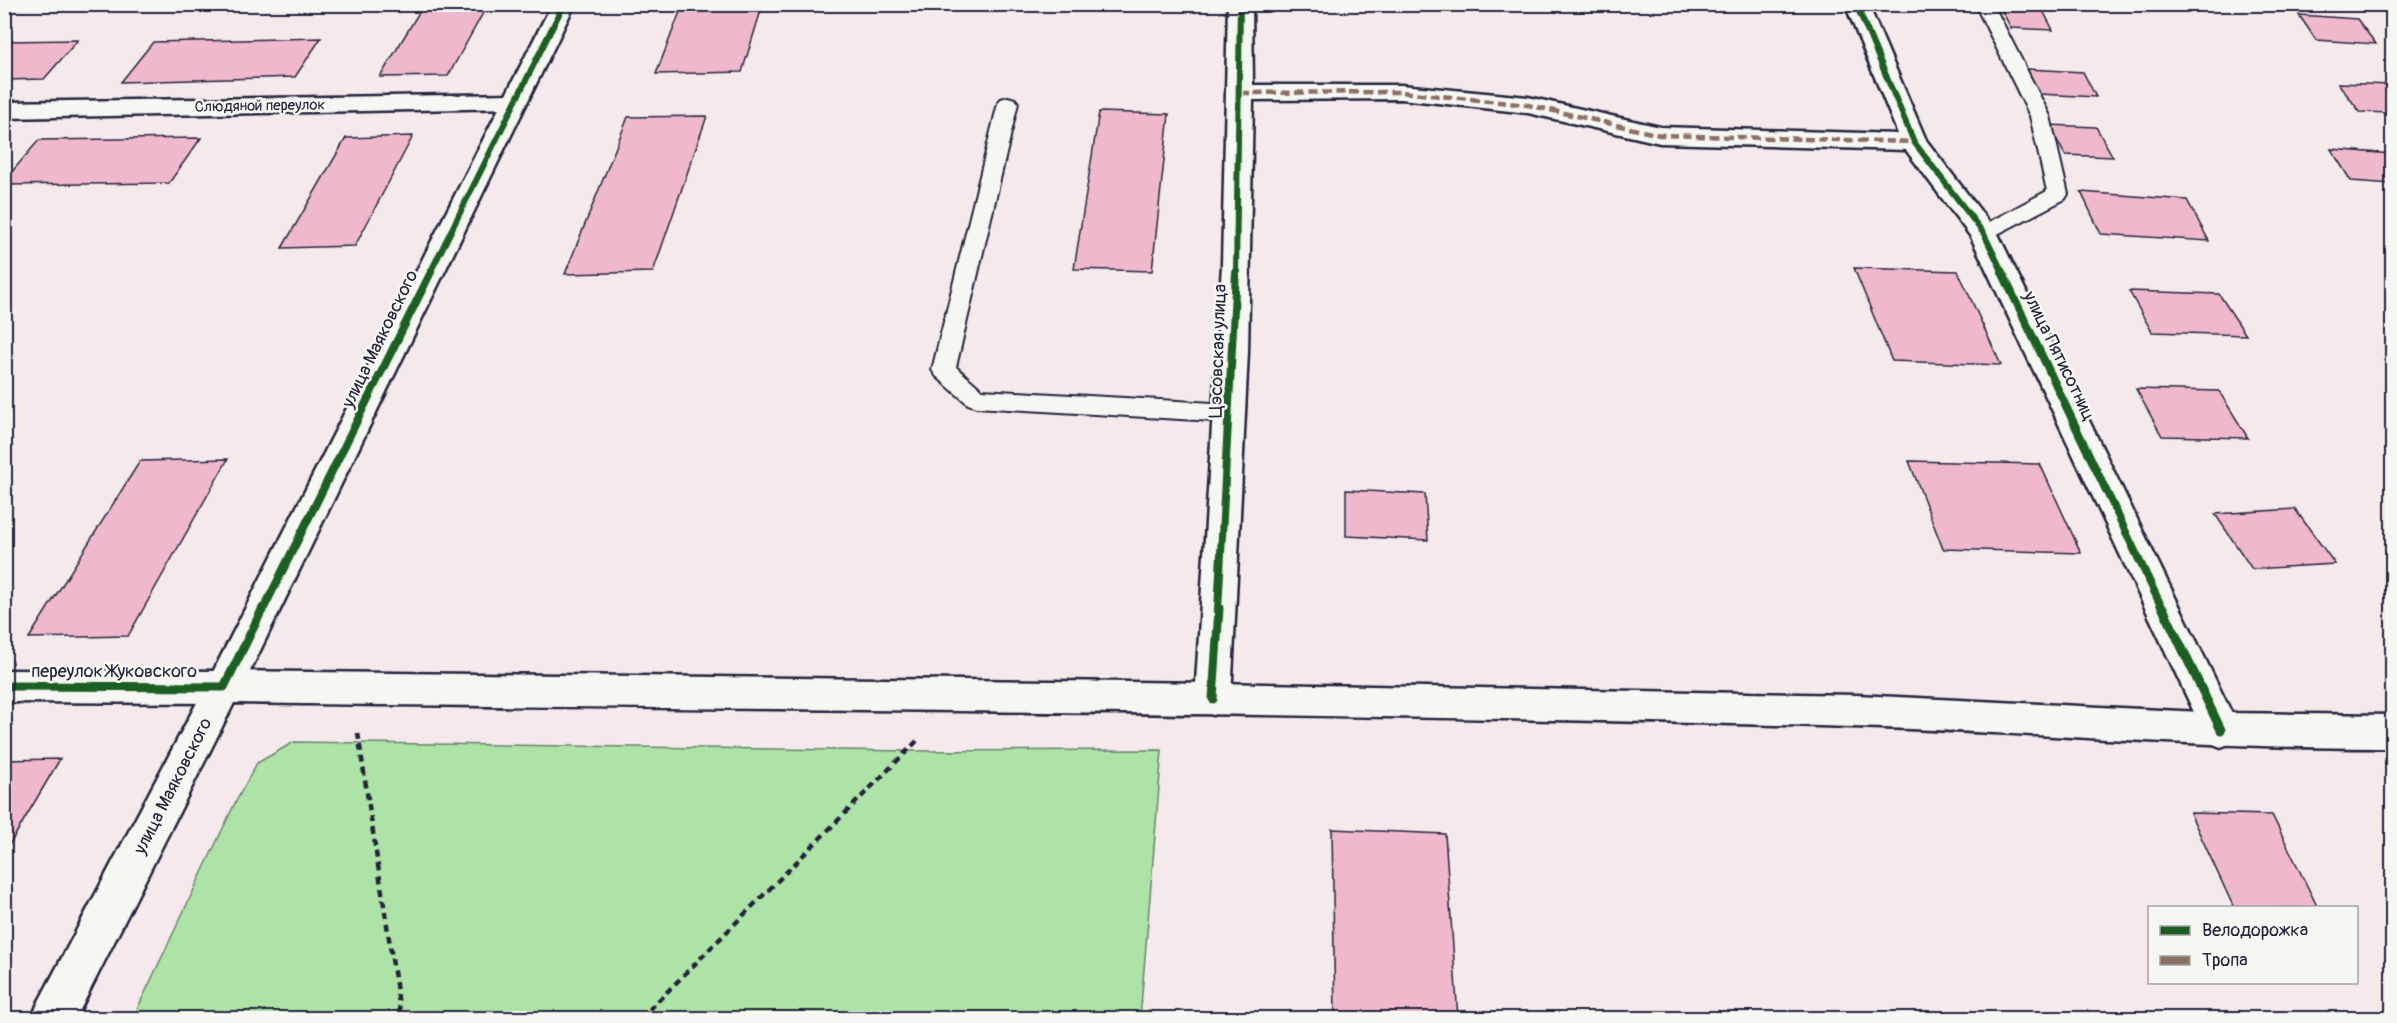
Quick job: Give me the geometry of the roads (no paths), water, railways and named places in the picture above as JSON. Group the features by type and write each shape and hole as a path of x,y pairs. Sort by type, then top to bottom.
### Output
{"street":[{"name":"улица Маяковского","path":"53,1018 224,687 564,4"},
{"name":"Цэсовская улица","path":"1213,699 1231,413 1241,93 1240,4"},
{"name":"улица Пятисотниц","path":"1856,4 1914,142 1984,234 2221,730"},
{"path":"1241,93 1401,92 1528,105 1660,135 1914,142"},
{"name":"Слюдяной переулок","path":"4,111 515,101"},
{"name":"переулок Жуковского","path":"4,686 1213,699 1856,711 2221,730 2392,732"}],"lane":[{"path":"1984,4 2040,116 2058,194 1984,234"},
{"path":"1008,103 944,370 976,398 1231,413"}]}
